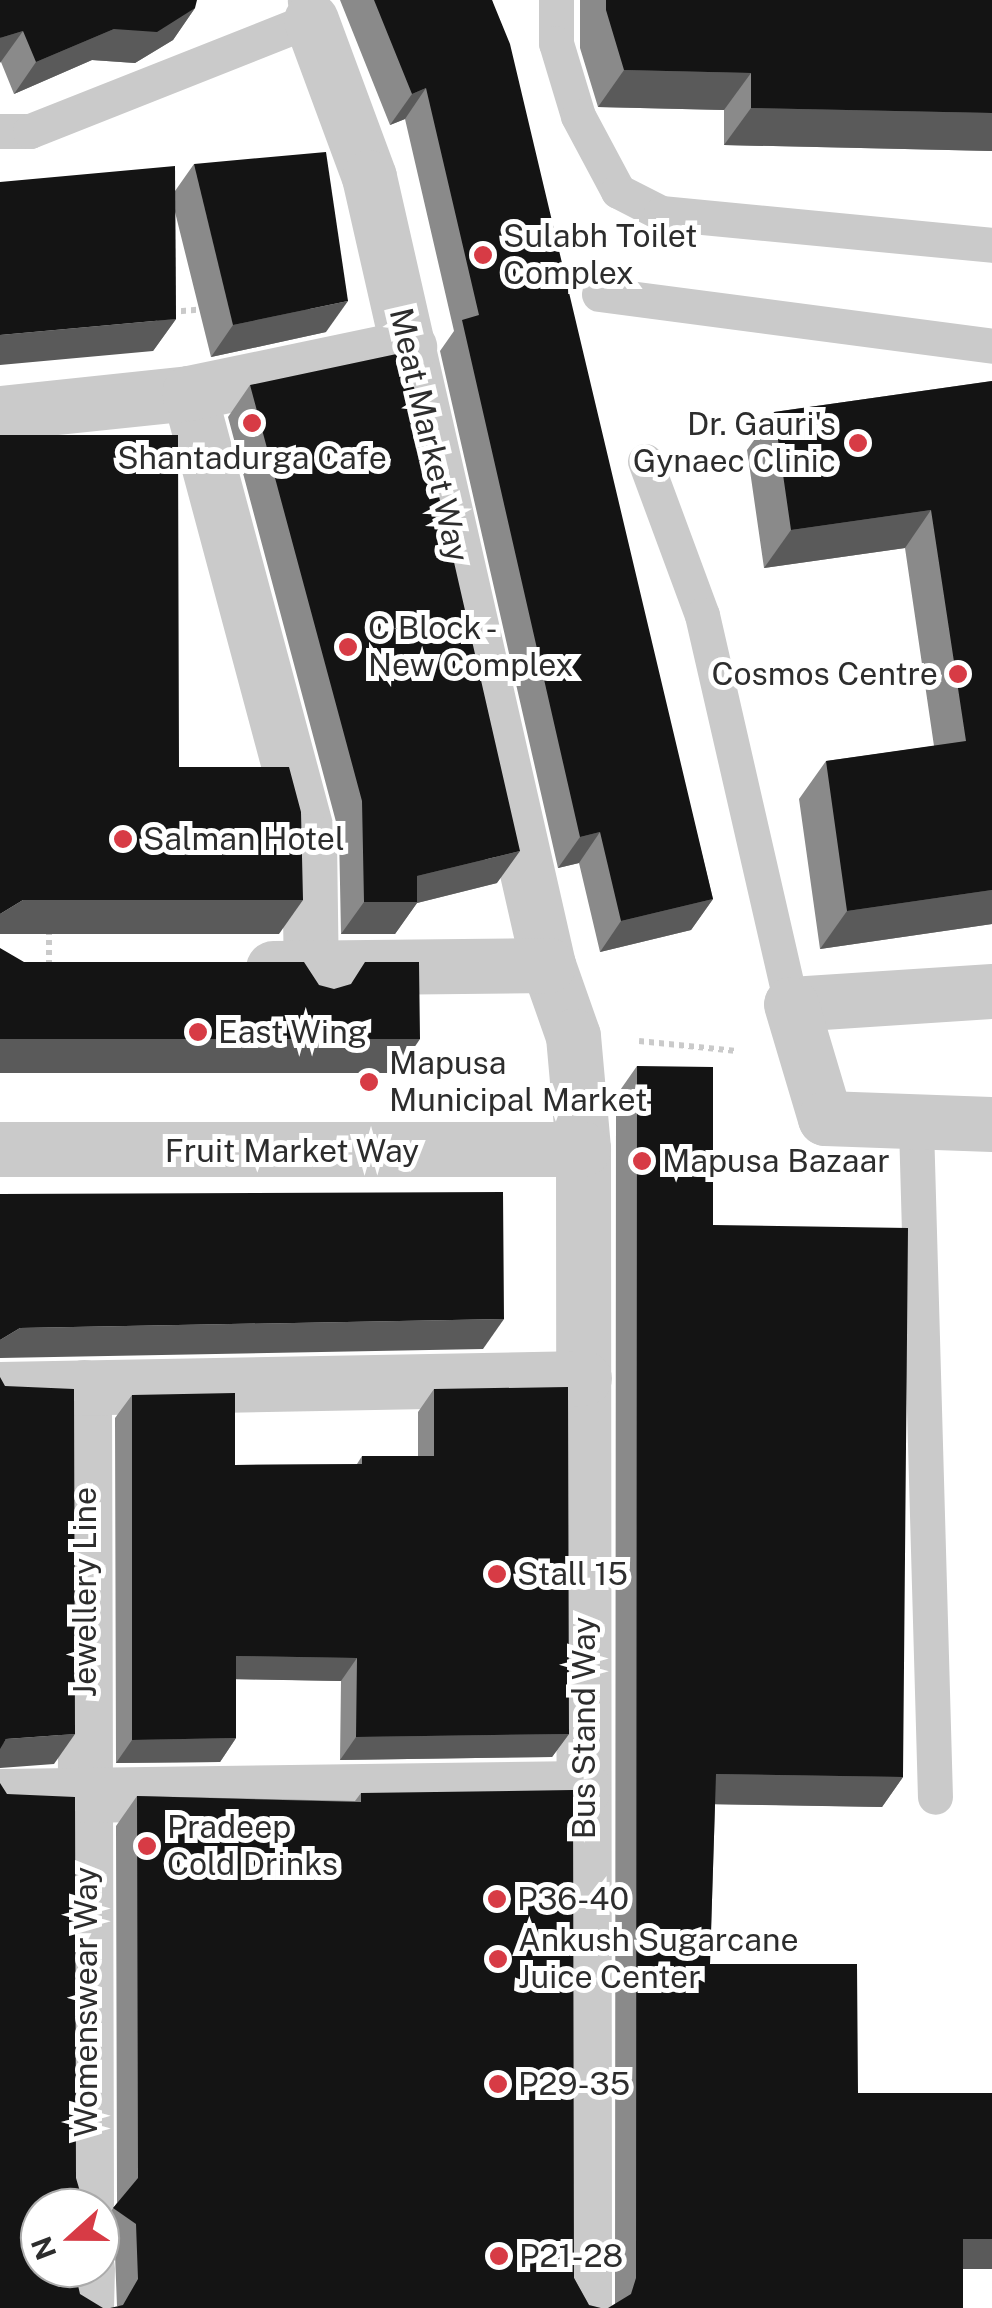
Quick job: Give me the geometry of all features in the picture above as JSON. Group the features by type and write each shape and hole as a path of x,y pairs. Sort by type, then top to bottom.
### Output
{"street":[{"name":"Meat Market Way","path":"308,10 368,178 410,347 548,965 573,1036 584,1148"},
{"path":"0,414 190,392 410,347"},
{"path":"190,392 309,841 311,980"},
{"path":"217,967 311,980 548,965"},
{"path":"992,992 791,1004 826,1118 916,1126 992,1124"},
{"name":"Fruit Market Way","path":"0,1149 584,1148"},
{"name":"Bus Stand Way","path":"584,1148 584,2308"},
{"path":"0,1389 584,1378"},
{"name":"Jewellery Line","path":"84,1387 85,1796"},
{"path":"0,1796 584,1788"},
{"name":"Womenswear Way","path":"85,1796 86,2188"}],"lane":[{"path":"556,0 556,43 578,116 618,192 661,213 992,245"},
{"path":"0,132 30,131 308,10"},
{"path":"600,294 992,346"},
{"path":"644,461 702,615 791,1004"},
{"path":"916,1126 935,1797"}],"path":[{"path":"158,314 217,308"},
{"path":"49,908 49,966"}],"building":[{"path":"0,0 197,0 195,8 157,32 114,29 36,62 23,31 0,38"},
{"path":"374,0 492,0 510,44 713,899 621,921 600,832 580,837 462,320 479,315 426,88 412,94"},
{"path":"606,0 992,0 992,113 751,108 751,73 624,70"},
{"path":"326,152 348,301 233,325 194,164"},
{"path":"175,166 176,319 0,335 0,182"},
{"name":"C Block - New Complex","path":"406,352 520,851 417,876 417,902 364,902 362,801 250,385"},
{"name":"Cosmos Centre","path":"992,381 992,890 847,911 826,761 966,741 931,510 791,530 774,412"},
{"path":"0,435 178,435 179,767 289,767 301,812 303,900 23,900 0,914"},
{"path":"0,948 24,962 304,962 319,985 334,989 351,984 365,962 419,962 420,1039 0,1039"},
{"path":"637,1066 713,1067 713,1225 908,1228 903,1777 716,1774 710,1964 857,1964 858,2093 992,2093 992,2239 963,2239 963,2308 608,2308 631,2294 636,2278"},
{"path":"503,1192 504,1319 20,1328 0,1340 0,1194"},
{"path":"0,1377 5,1386 74,1389 75,1734 6,1739 0,1749"},
{"path":"568,1387 569,1734 356,1737 357,1658 236,1656 236,1738 132,1740 132,1395 235,1393 235,1465 362,1464 362,1456 434,1456 434,1389"},
{"path":"0,1783 7,1794 75,1797 79,2188 20,2188 20,2288 79,2288 80,2294 103,2308 0,2308"},
{"path":"573,1790 574,2278 589,2305 601,2308 110,2308 123,2305 138,2279 136,2224 120,2213 120,2200 138,2178 137,1796 361,1802 361,1793"}],"place":[{"name":"Sulabh Toilet Complex","path":"483,255"},
{"name":"Shantadurga Cafe","path":"252,423"},
{"name":"Dr. Gauri's Gynaec Clinic","path":"858,443"},
{"name":"C Block - New Complex","path":"348,647"},
{"name":"Cosmos Centre","path":"958,674"},
{"name":"Salman Hotel","path":"123,839"},
{"name":"East Wing","path":"198,1032"},
{"name":"Mapusa Municipal Market","path":"369,1082"},
{"name":"Mapusa Bazaar","path":"642,1161"},
{"name":"Stall 15","path":"497,1574"},
{"name":"Pradeep Cold Drinks","path":"147,1846"},
{"name":"P36-40","path":"497,1899"},
{"name":"Ankush Sugarcane Juice Center","path":"498,1959"},
{"name":"P29-35","path":"498,2084"},
{"name":"P21-28","path":"499,2256"}]}
